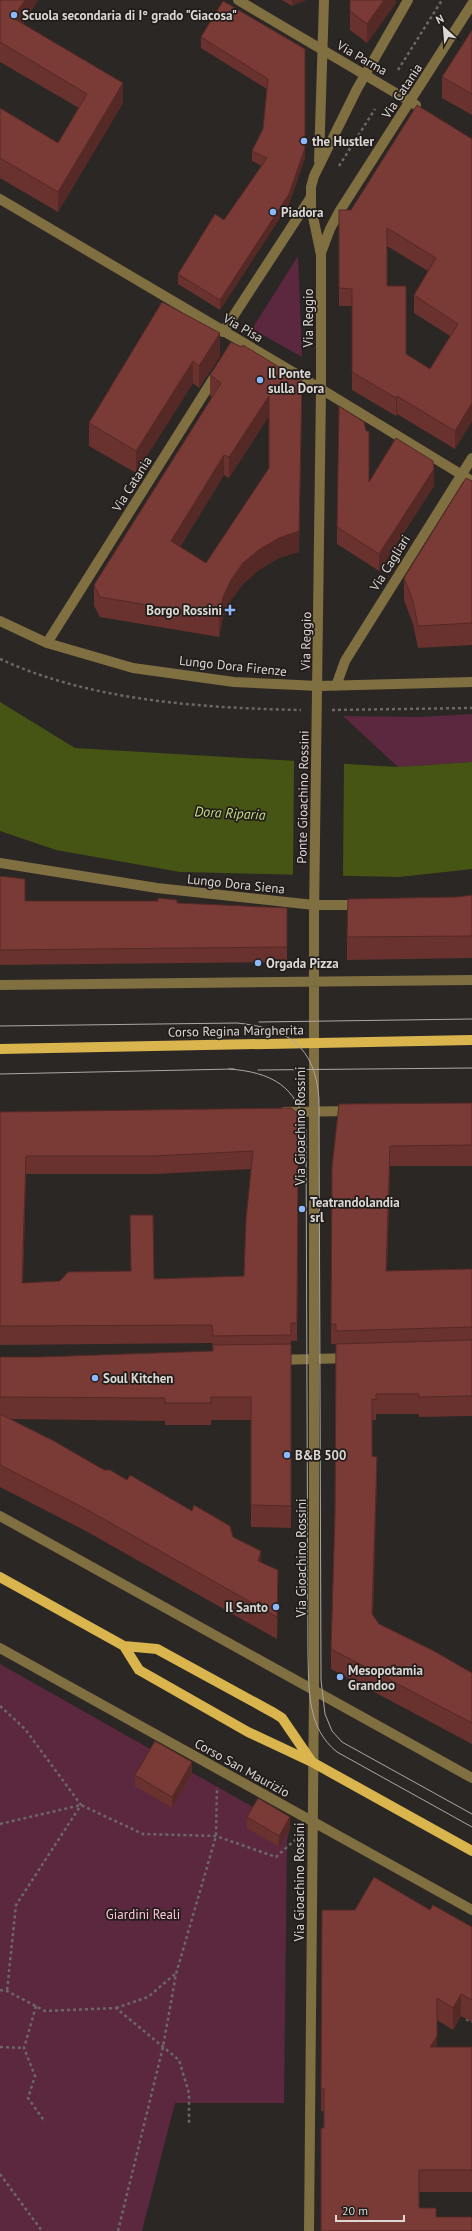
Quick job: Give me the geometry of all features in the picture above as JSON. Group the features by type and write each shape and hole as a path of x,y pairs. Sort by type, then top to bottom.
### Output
{"main road":[{"name":"Corso Regina Margherita","path":"0,1048 472,1040"},
{"path":"0,1577 124,1646 157,1649 278,1715 282,1718 312,1762"},
{"path":"124,1646 139,1670 264,1741 312,1762 472,1851"}],"street":[{"name":"Via Parma","path":"238,0 423,110"},
{"name":"Via Reggio","path":"318,686 321,255 311,197 311,187 319,165 324,0"},
{"path":"319,165 365,75 408,0"},
{"name":"Via Catania","path":"321,255 330,229 339,212 472,4"},
{"path":"223,332 311,197"},
{"name":"Via Pisa","path":"0,199 223,332 235,343 321,389 472,481"},
{"name":"Via Catania","path":"47,643 222,365"},
{"name":"Via Cagliari","path":"336,686 345,661 472,458"},
{"name":"Lungo Dora Firenze","path":"0,621 47,643 133,668 234,682 318,686 472,682"},
{"name":"Ponte Gioachino Rossini","path":"314,886 318,686"},
{"name":"Lungo Dora Siena","path":"0,863 157,888 314,905 368,905"},
{"name":"Via Gioachino Rossini","path":"309,2231 313,1822 312,1762 314,1692 314,886"},
{"path":"0,985 472,980"},
{"path":"270,1112 360,1111"},
{"path":"266,1360 361,1358"},
{"path":"0,1516 314,1692 472,1778"},
{"name":"Corso San Maurizio","path":"0,1648 472,1910"}],"path":[{"path":"398,70 442,0"},
{"path":"335,173 375,109"},
{"path":"0,658 20,668 82,686 171,703 225,708 299,710"},
{"path":"343,711 472,708"},
{"path":"0,1706 25,1729 81,1806 143,1834 216,1836 276,1858 297,1839"},
{"path":"118,2231 163,2047 176,1974 216,1836 217,1785"},
{"path":"0,1824 81,1806"},
{"path":"7,1991 16,1905 81,1806"},
{"path":"0,1990 7,1991 45,2011 116,2008 148,1997 176,1974"},
{"path":"36,2006 24,2048 35,2076 28,2098 45,2122"},
{"path":"116,2008 179,2060 189,2093 189,2123"},
{"path":"467,2012 464,2018 472,2022"},
{"path":"0,2047 24,2048"},
{"path":"0,2174 42,2231"}],"green space":[{"path":"298,256 302,357 252,329"},
{"path":"472,714 472,762 398,767 343,716 420,717"},
{"name":"Giardini Reali","path":"0,1664 290,1828 287,1840 284,2103 175,2103 142,2231 0,2231"}],"water":[{"name":"Dora Riparia","path":"0,702 75,748 398,767 472,762 472,869 399,877 180,872 56,850 0,831"}],"pier":[{"path":"294,759 344,762 343,878 293,877"}],"building":[{"path":"0,0 25,0 13,18 123,83 58,192 0,158 0,108 58,143 87,94 0,42"},
{"path":"350,0 384,0 367,24 350,11"},
{"path":"223,1 305,49 305,148 289,194 220,300 178,274 215,214 224,220 267,158 252,151 263,129 268,79 201,37"},
{"path":"472,30 472,94 442,77"},
{"path":"417,105 472,139 472,403 455,431 397,396 396,398 352,372 352,289 339,288 339,210 351,210","holes":["387,228 436,258 414,295 458,324 430,369 406,354 406,286 387,286"]},
{"path":"162,302 220,333 199,366 193,361 136,451 89,423"},
{"path":"231,342 242,347 243,345 302,381 299,531 279,538 260,549 243,563 231,580 223,597 219,617 100,597 94,585 221,383 210,375","holes":["269,396 269,468 206,563 171,541 224,455 229,457"]},
{"path":"339,406 364,422 366,431 369,431 369,482 396,438 433,461 434,469 379,554 337,527"},
{"path":"466,478 472,481 472,623 418,626 413,601 404,578"},
{"path":"0,876 25,879 25,901 158,901 158,898 177,900 177,903 287,908 287,947 0,950"},
{"path":"472,895 472,936 347,937 348,899 457,897"},
{"path":"472,1103 472,1145 390,1146 386,1271 472,1269 472,1327 336,1331 336,1324 331,1324 332,1167 339,1104"},
{"path":"291,1108 297,1113 298,1167 297,1323 291,1323 291,1335 213,1336 212,1325 0,1326 0,1112","holes":["253,1151 246,1219 244,1276 154,1279 153,1215 130,1215 131,1271 68,1272 60,1281 22,1283 26,1156 154,1156"]},
{"path":"472,1340 472,1396 419,1397 419,1394 376,1394 376,1400 372,1399 372,1456 377,1457 372,1614 379,1624 434,1651 472,1673 472,1723 331,1649 335,1513 336,1344"},
{"path":"291,1344 291,1506 251,1505 251,1397 211,1397 211,1403 165,1403 165,1398 0,1397 0,1357 213,1351 213,1345"},
{"path":"0,1414 54,1441 104,1470 110,1470 127,1480 130,1475 192,1511 194,1505 230,1526 233,1537 261,1551 258,1561 278,1570 277,1617 84,1508 0,1465"},
{"path":"155,1741 192,1762 172,1797 135,1775"},
{"path":"258,1798 290,1817 279,1836 247,1817"},
{"path":"374,1877 430,1910 433,1905 472,1927 472,2000 461,1994 453,2008 437,1998 437,2036 430,2047 472,2047 472,2170 419,2170 419,2208 436,2208 436,2217 472,2217 472,2231 321,2231 321,2128 324,2128 324,2089 321,2089 322,1910 355,1910"}],"tram line":[{"path":"259,1022 472,1019"},
{"path":"0,1026 237,1023 255,1025 284,1035 295,1043 312,1065 319,1099 321,1680 325,1714 332,1731 342,1742 472,1814"},
{"path":"258,1070 472,1068"},
{"path":"229,1069 258,1074 270,1078 280,1084 289,1092 296,1102 302,1115 306,1130 308,1655 310,1695 315,1720 320,1732 337,1752 472,1827"},
{"path":"0,1074 234,1069"}],"place":[{"name":"Scuola secondaria di I° grado \"Giacosa\"","path":"14,15"},
{"name":"the Hustler","path":"304,141"},
{"name":"Piadora","path":"273,212"},
{"name":"Il Ponte sulla Dora","path":"260,380"},
{"name":"Borgo Rossini","path":"230,610"},
{"name":"Orgada Pizza","path":"258,963"},
{"name":"Teatrandolandia srl","path":"302,1209"},
{"name":"Soul Kitchen","path":"95,1378"},
{"name":"B&B 500","path":"287,1455"},
{"name":"Il Santo","path":"276,1607"},
{"name":"Mesopotamia Grandoo","path":"340,1677"}]}
